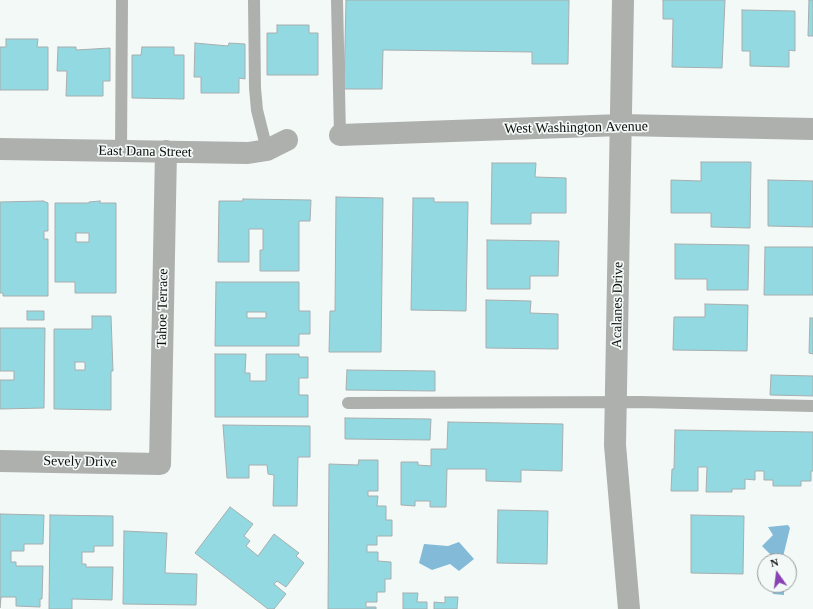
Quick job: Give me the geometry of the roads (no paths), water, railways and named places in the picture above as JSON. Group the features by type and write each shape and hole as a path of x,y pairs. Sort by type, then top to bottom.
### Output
{"street":[{"name":"Acalanes Drive","path":"622,0 616,445 630,609"},
{"name":"West Washington Avenue","path":"340,135 621,125 813,130"},
{"name":"East Dana Street","path":"0,149 248,153 267,150 287,140"},
{"name":"Tahoe Terrace","path":"160,464 166,151"},
{"name":"Sevely Drive","path":"0,461 160,464"}],"lane":[{"path":"121,152 122,0"},
{"path":"254,0 255,88 257,110 267,150"},
{"path":"337,0 340,135"},
{"path":"348,403 616,402 813,406"}],"water":[{"path":"788,525 790,528 784,553 769,553 762,546 773,535 768,527"},
{"path":"459,542 474,559 459,571 450,564 432,570 419,563 424,544 448,546"},
{"path":"784,593 784,595 773,594"}]}
